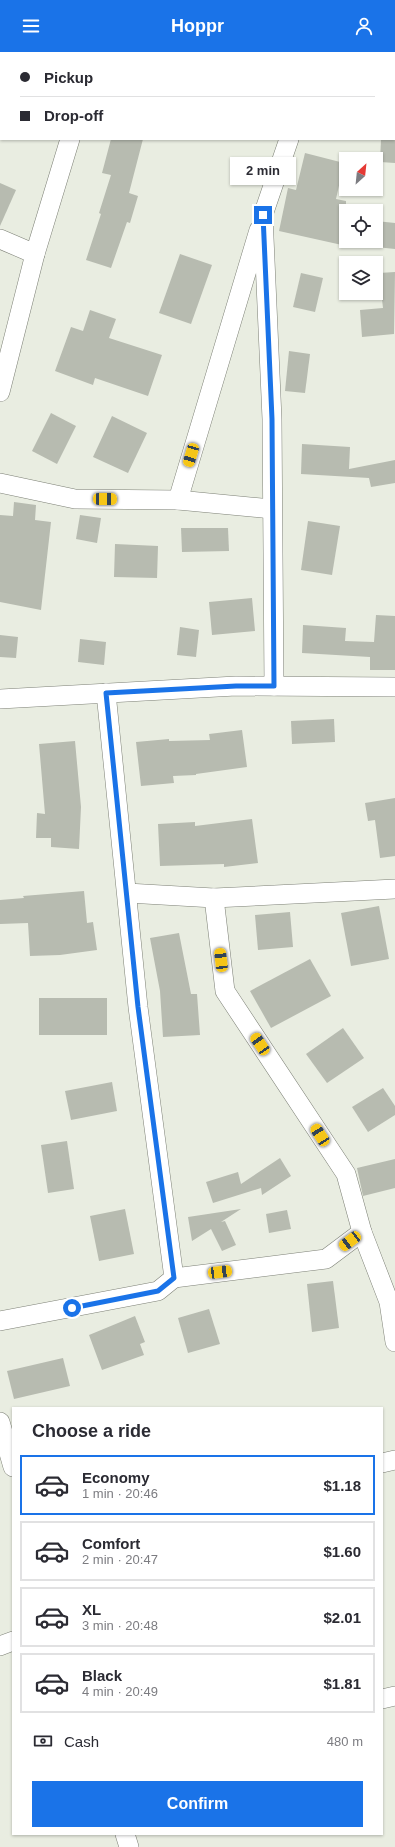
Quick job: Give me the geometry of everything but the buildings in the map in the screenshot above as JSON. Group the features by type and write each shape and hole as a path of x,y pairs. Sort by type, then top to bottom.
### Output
{"street":[{"path":"1,384 35,254 70,140"},
{"path":"178,500 263,215 288,140"},
{"path":"263,215 272,419 274,686"},
{"path":"0,238 35,254"},
{"path":"0,482 75,498 178,500 272,509"},
{"path":"0,699 236,686 395,687"},
{"path":"106,693 138,1007 174,1278"},
{"path":"127,893 214,898 395,889"},
{"path":"214,898 225,991 346,1174 362,1232 389,1302 395,1342"},
{"path":"0,1321 158,1291 174,1278 326,1259 362,1232"},
{"path":"0,1422 12,1464"},
{"path":"383,1463 395,1460"},
{"path":"0,1646 12,1641"},
{"path":"383,1699 395,1696"},
{"path":"125,1835 129,1847"}],"route":[{"path":"72,1308 158,1291 174,1278 138,1007 106,693 236,686 274,686 272,419 263,215"}]}
